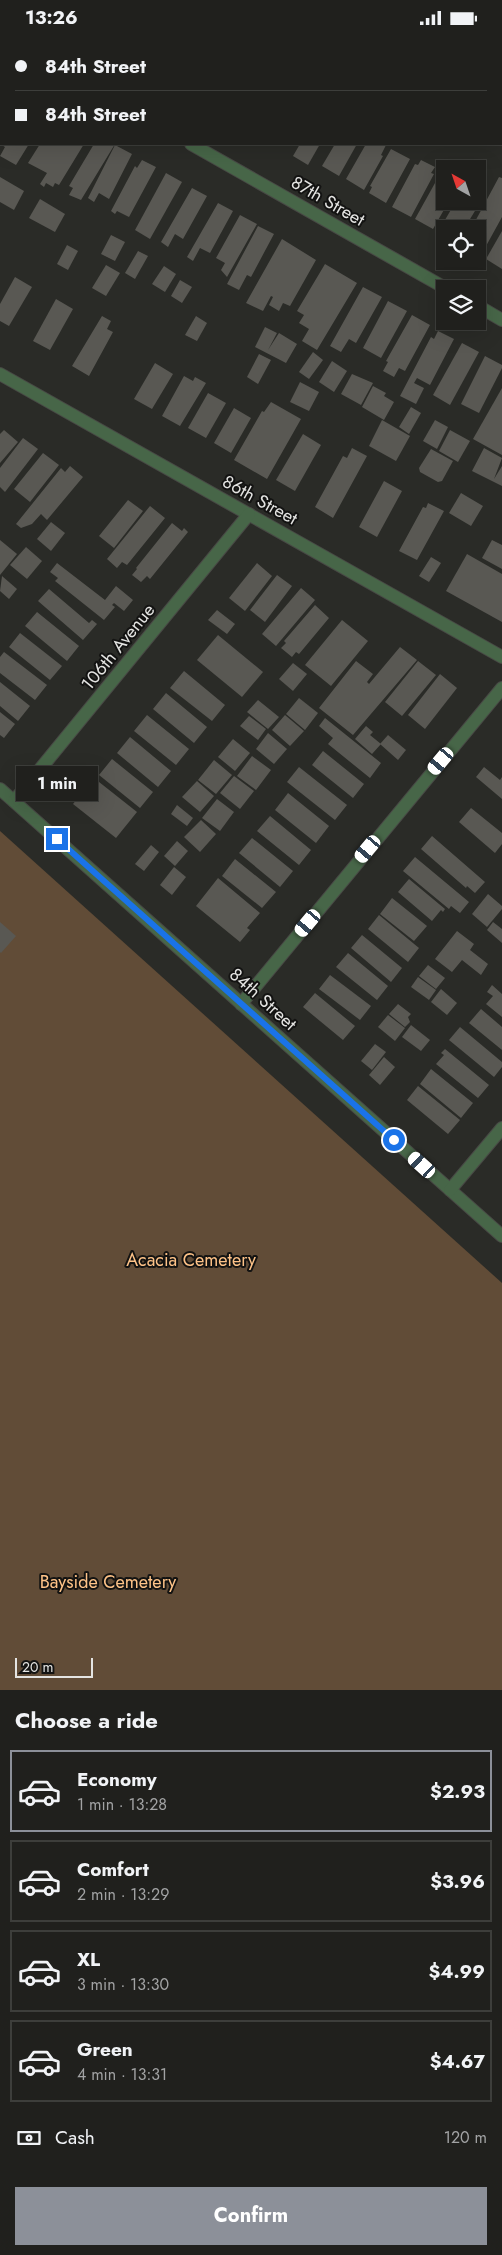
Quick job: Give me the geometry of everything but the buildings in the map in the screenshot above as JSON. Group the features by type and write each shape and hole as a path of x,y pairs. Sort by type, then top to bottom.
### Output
{"street":[{"name":"87th Street","path":"193,145 436,283"},
{"path":"486,311 502,320"},
{"name":"86th Street","path":"0,374 502,657"},
{"name":"106th Avenue","path":"14,801 249,514"},
{"path":"241,1004 502,687"},
{"name":"84th Street","path":"0,789 502,1236"},
{"path":"450,1190 502,1128"}],"green space":[{"name":"Acacia Cemetery","path":"0,831 502,1283 502,1690 0,1690"}],"route":[{"path":"57,839 394,1140"}],"park label":[{"name":"Bayside Cemetery","path":"108,1582"}]}
